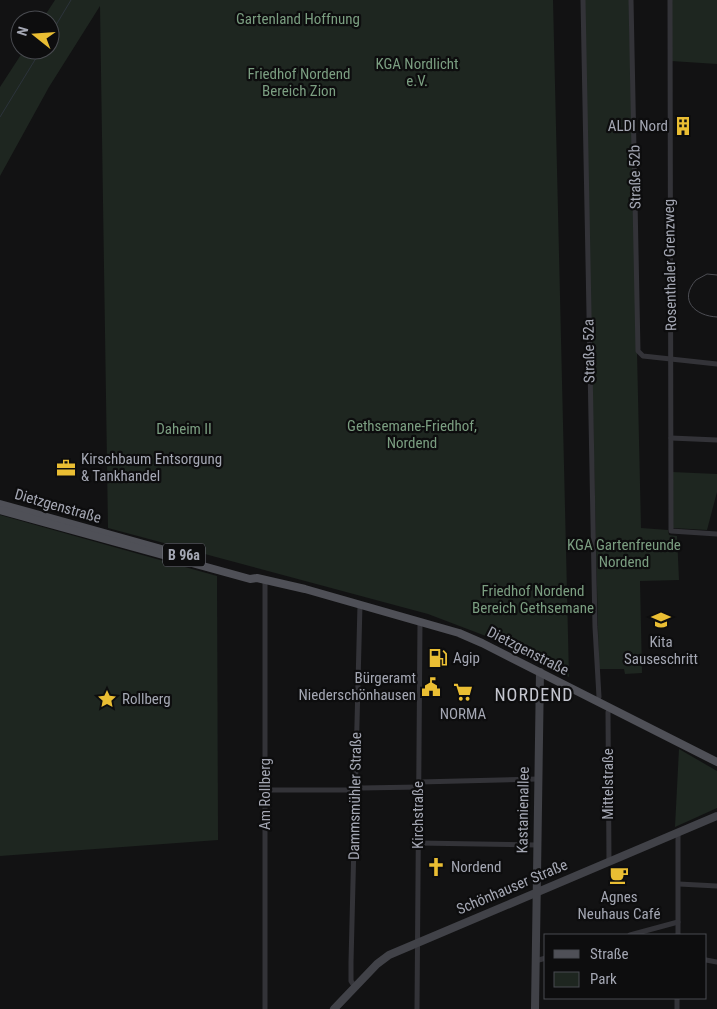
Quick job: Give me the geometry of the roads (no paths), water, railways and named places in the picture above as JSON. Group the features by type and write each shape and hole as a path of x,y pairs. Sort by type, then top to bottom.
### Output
{"main road":[{"name":"Dietzgenstraße","path":"0,504 250,579 261,579 360,604 475,639 717,762"},
{"name":"Dietzgenstraße","path":"0,510 109,537"}],"street":[{"name":"Straße 52a","path":"582,0 595,627 599,697 597,701"},
{"name":"Straße 52b","path":"631,0 640,354 671,360"},
{"name":"Rosenthaler Grenzweg","path":"670,0 671,531 717,534"},
{"path":"671,360 717,364"},
{"path":"671,438 717,440"},
{"name":"Am Rollberg","path":"261,579 265,790 265,1009"},
{"name":"Dammsmühler Straße","path":"355,987 351,981 351,972 360,604"},
{"name":"Kirchstraße","path":"416,1009 420,621"},
{"name":"Kastanienallee","path":"536,1009 536,845 540,672"},
{"name":"Mittelstraße","path":"609,861 608,712 610,708"},
{"path":"265,790 354,789 538,779"},
{"name":"Schönhauser Straße","path":"337,1008 383,959 536,891 717,816"},
{"path":"678,832 678,934"},
{"path":"418,843 536,845"},
{"path":"679,884 717,886"},
{"path":"634,934 678,922"},
{"path":"535,961 544,959"}],"waterway":[{"path":"60,18 71,0"},
{"path":"0,117 35,60"}],"tram line":[{"path":"717,275 707,274 696,280 689,294 689,300 696,310 702,314 717,317"}],"place":[{"name":"ALDI Nord","path":"683,126"},
{"name":"Kirschbaum Entsorgung & Tankhandel","path":"66,468"},
{"name":"Kita Sauseschritt","path":"661,620"},
{"name":"Agip","path":"438,658"},
{"name":"Bürgeramt Niederschönhausen","path":"431,687"},
{"name":"NORMA","path":"463,692"},
{"name":"Rollberg","path":"107,699"},
{"name":"Nordend","path":"436,867"},
{"name":"Agnes Neuhaus Café","path":"619,875"}],"district":[{"name":"NORDEND","path":"534,694"}],"park label":[{"name":"Gartenland Hoffnung","path":"298,19"},
{"name":"KGA Nordlicht e.V.","path":"417,72"},
{"name":"Friedhof Nordend Bereich Zion","path":"299,82"},
{"name":"Daheim II","path":"184,429"},
{"name":"Gethsemane-Friedhof, Nordend","path":"412,434"},
{"name":"KGA Gartenfreunde Nordend","path":"624,554"},
{"name":"Friedhof Nordend Bereich Gethsemane","path":"533,600"}]}
